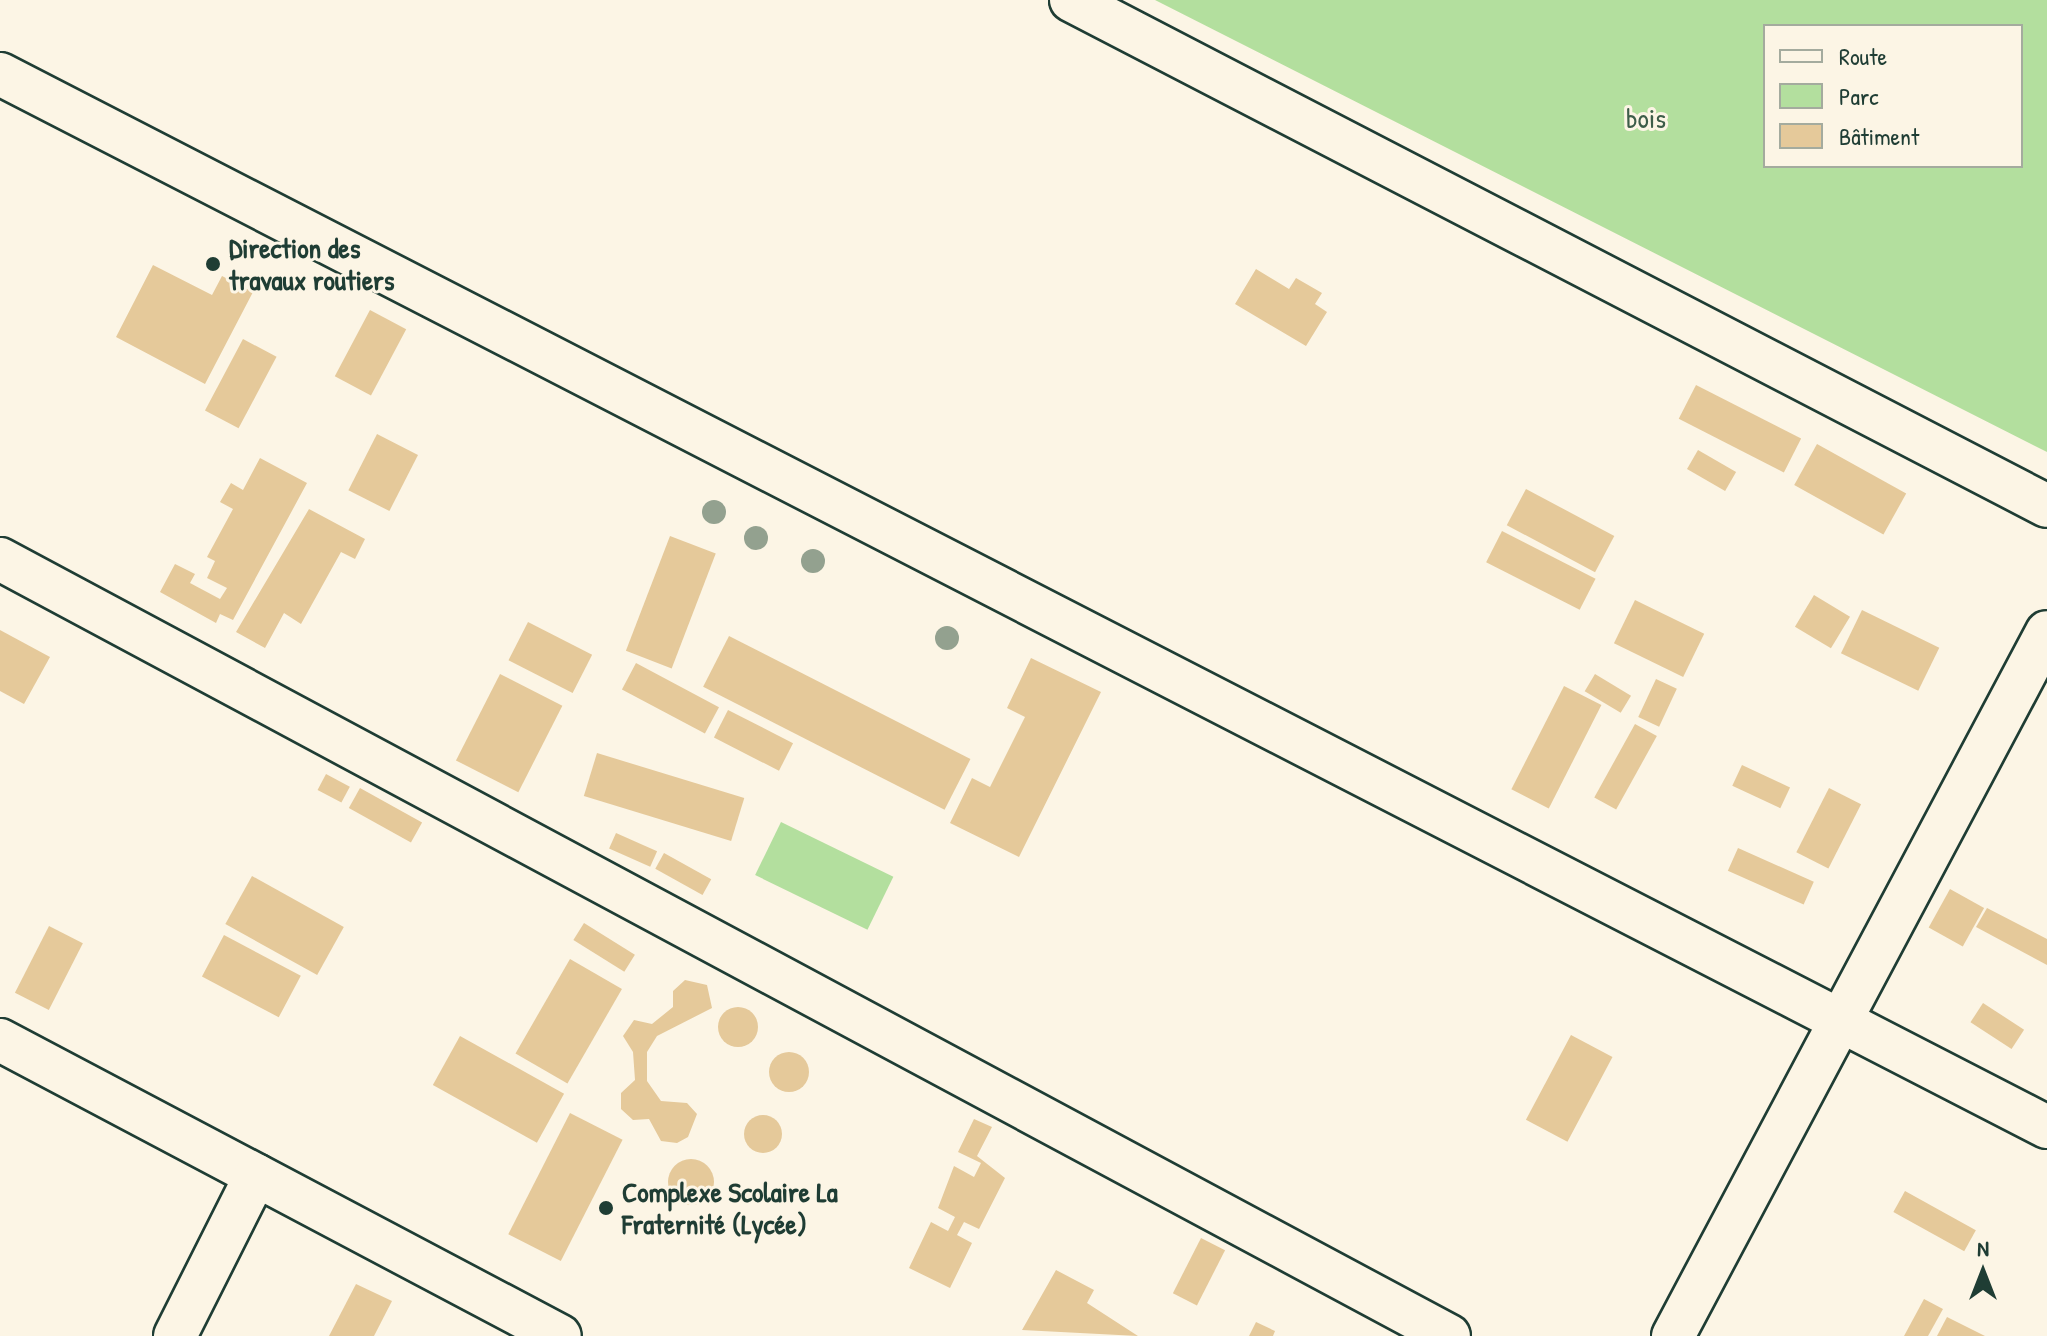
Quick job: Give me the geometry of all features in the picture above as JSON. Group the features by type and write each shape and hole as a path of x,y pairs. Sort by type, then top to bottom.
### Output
{"street":[{"path":"1071,0 2047,506"},
{"path":"0,74 1842,1017 2047,1127"},
{"path":"0,559 1449,1336"},
{"path":"1673,1336 2047,632"},
{"path":"0,1040 560,1336"},
{"path":"175,1336 256,1175"}],"green space":[{"name":"bois","path":"1155,0 2047,0 2047,452"},
{"path":"781,822 893,877 867,930 755,875"}],"building":[{"path":"153,265 212,295 222,276 253,292 205,384 116,337"},
{"path":"1256,269 1289,289 1296,278 1322,293 1315,304 1327,312 1306,346 1235,304"},
{"path":"370,310 406,329 371,395 335,376"},
{"path":"243,339 277,357 239,428 205,411"},
{"path":"1696,385 1801,439 1784,472 1679,419"},
{"path":"377,434 418,455 389,511 348,490"},
{"path":"1817,444 1906,493 1883,535 1794,485"},
{"path":"1698,450 1736,472 1725,491 1687,469"},
{"path":"260,458 307,483 233,620 220,614 216,623 160,592 175,564 195,574 190,583 220,599 227,588 207,578 215,561 207,557 233,509 220,502 231,483 243,490"},
{"path":"1526,489 1614,536 1595,572 1507,525"},
{"path":"309,509 365,539 355,559 341,552 301,624 284,613 265,648 236,632"},
{"path":"1502,531 1596,579 1580,610 1486,562"},
{"path":"670,536 716,554 672,668 626,651"},
{"path":"1814,595 1850,617 1831,648 1795,627"},
{"path":"1635,600 1704,634 1683,677 1614,643"},
{"path":"1862,610 1939,648 1918,691 1841,653"},
{"path":"528,622 592,655 573,693 508,660"},
{"path":"0,630 50,657 24,704 0,691"},
{"path":"729,636 970,759 945,810 703,687"},
{"path":"1031,658 1101,692 1019,857 950,823 972,778 990,787 1025,717 1007,708"},
{"path":"636,663 719,707 705,734 622,689"},
{"path":"500,674 562,706 518,792 456,760"},
{"path":"1595,674 1631,696 1621,713 1585,691"},
{"path":"1656,679 1677,689 1659,727 1638,717"},
{"path":"1564,686 1601,705 1549,808 1511,789"},
{"path":"728,710 793,743 779,771 714,738"},
{"path":"1635,724 1657,736 1616,810 1594,797"},
{"path":"597,753 744,798 731,841 584,796"},
{"path":"1742,765 1790,787 1780,808 1732,786"},
{"path":"326,774 350,787 341,803 318,790"},
{"path":"360,788 422,822 411,843 349,808"},
{"path":"1829,788 1861,804 1828,868 1796,852"},
{"path":"616,833 657,851 650,867 609,849"},
{"path":"1738,848 1814,882 1804,905 1728,871"},
{"path":"664,853 711,879 703,895 655,869"},
{"path":"252,876 344,927 317,975 225,924"},
{"path":"1950,889 1984,908 1963,946 1929,927"},
{"path":"1987,908 2047,939 2047,965 1976,927"},
{"path":"584,923 635,955 624,972 573,940"},
{"path":"49,926 83,943 49,1010 15,993"},
{"path":"224,935 301,976 279,1017 202,976"},
{"path":"570,959 622,989 567,1083 516,1053"},
{"path":"685,980 707,985 712,1008 657,1036 647,1052 647,1081 661,1101 687,1103 697,1114 688,1137 677,1143 661,1141 649,1119 633,1120 621,1109 621,1093 635,1080 633,1052 623,1036 634,1020 652,1024 673,1007 673,991"},
{"path":"1983,1003 2024,1030 2012,1049 1970,1022"},
{"path":"738,1007 752,1013 758,1027 752,1041 738,1047 724,1041 718,1027 724,1013"},
{"path":"1571,1035 1612,1057 1567,1142 1526,1120"},
{"path":"460,1036 564,1094 537,1143 433,1085"},
{"path":"789,1052 803,1058 809,1072 803,1086 789,1092 775,1086 769,1072 775,1058"},
{"path":"570,1113 623,1140 561,1261 508,1234"},
{"path":"763,1115 777,1120 782,1134 777,1148 763,1153 749,1148 744,1134 749,1120"},
{"path":"974,1119 992,1127 977,1156 1005,1178 979,1229 964,1222 957,1235 972,1243 950,1288 909,1268 931,1222 948,1231 955,1217 938,1208 954,1166 974,1177 981,1163 958,1152"},
{"path":"691,1159 707,1166 714,1182 707,1198 691,1205 675,1198 668,1182 675,1166"},
{"path":"1905,1191 1976,1230 1964,1251 1893,1212"},
{"path":"1201,1238 1225,1250 1197,1306 1173,1293"},
{"path":"1056,1270 1094,1290 1087,1303 1138,1336 1022,1330"},
{"path":"356,1284 392,1301 374,1336 329,1336"},
{"path":"1924,1299 1943,1309 1928,1336 1904,1336"},
{"path":"1947,1317 1985,1336 1937,1336"},
{"path":"1256,1322 1275,1331 1273,1336 1249,1336"}],"place":[{"name":"Direction des travaux routiers","path":"213,264"},
{"name":"Complexe Scolaire La Fraternité (Lycée)","path":"606,1208"}]}
